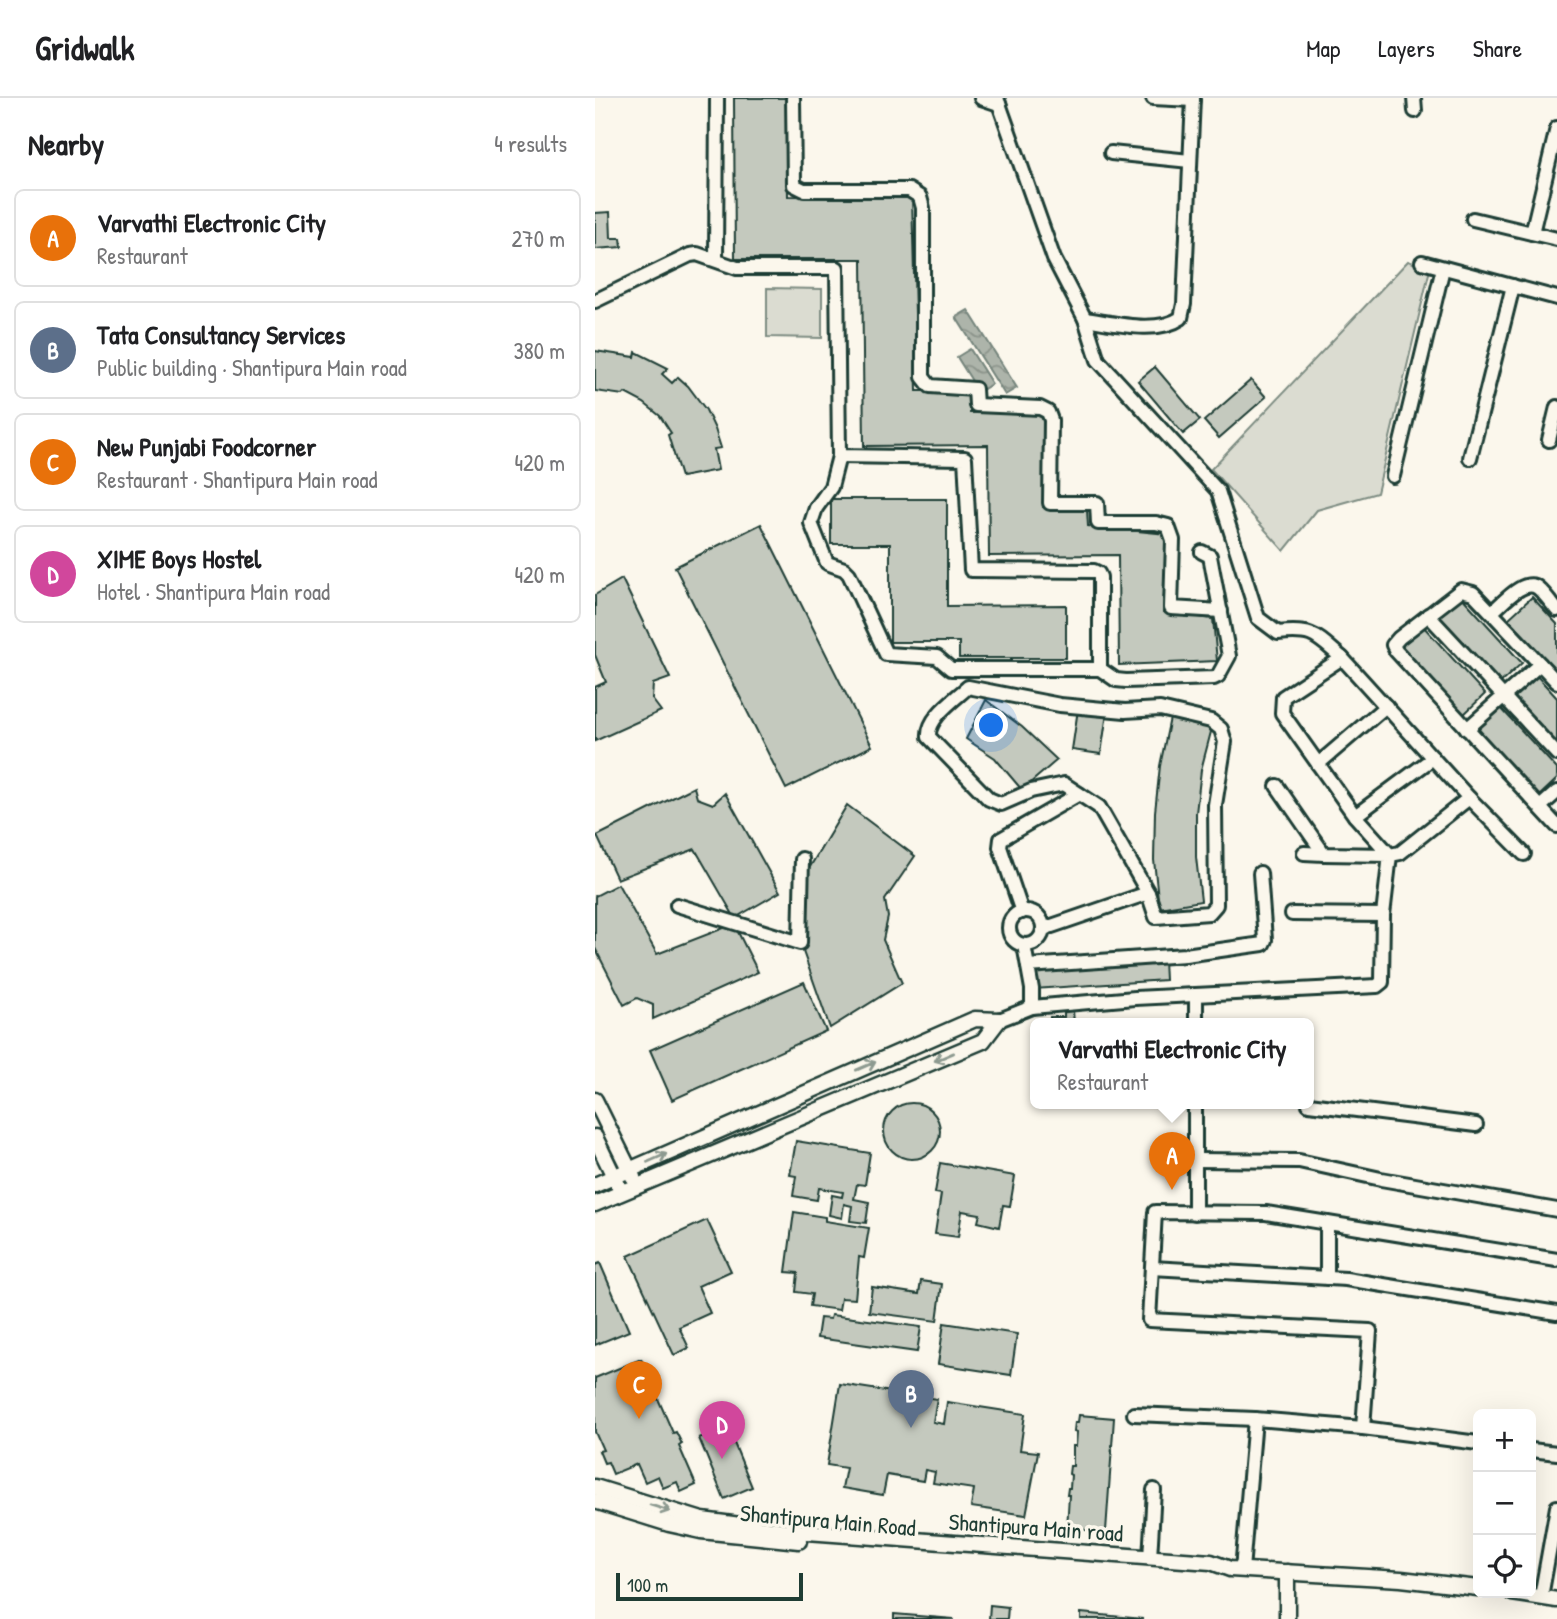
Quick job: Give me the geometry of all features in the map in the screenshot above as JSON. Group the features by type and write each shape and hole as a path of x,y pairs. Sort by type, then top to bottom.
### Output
{"street":[{"path":"716,260 717,98"},
{"path":"793,98 794,185 804,190 909,190 920,197 923,208 923,377 930,386 975,389 976,405 1039,408 1048,412 1051,420 1051,503 1097,503 1098,523 1156,523 1168,526 1173,540 1171,608 1221,611"},
{"path":"981,98 998,101 1054,259 1085,319 1098,360 1218,491 1258,618 1278,633 1313,633 1342,658 1469,798 1524,854"},
{"path":"1085,319 1169,326 1181,318 1184,304 1193,99 1153,98"},
{"path":"1532,233 1557,128"},
{"path":"1111,153 1190,161"},
{"path":"1473,219 1557,239"},
{"path":"595,301 697,254 737,268 837,268 839,456 831,487 816,508 811,523 828,563 849,574 886,654 937,657 955,669 1100,669 1116,680 1214,678 1218,676 1229,656 1210,556 1202,552"},
{"path":"1422,262 1557,298"},
{"path":"1393,476 1443,268"},
{"path":"1470,458 1513,286"},
{"path":"1549,440 1557,407"},
{"path":"839,456 964,458 971,570 1098,573 1100,669"},
{"path":"1492,612 1524,586 1531,585 1557,610"},
{"path":"1557,682 1492,612 1467,590 1461,590 1393,645 1557,826"},
{"path":"1428,615 1557,754"},
{"path":"595,1185 975,1020 999,1020 1032,1007 1135,998 1377,986 1383,982 1383,915 1390,855 1355,816 1282,713 1283,697 1342,658"},
{"path":"1467,729 1540,664"},
{"path":"968,687 1060,705 1125,711 1160,709 1211,721 1221,729 1225,742 1215,806 1216,905 1209,914 1159,918 1154,915 1148,893 1099,807 1064,784 1031,791 1001,804 995,803 933,743 928,730 932,722 968,687"},
{"path":"1318,764 1386,706"},
{"path":"1355,816 1433,758"},
{"path":"1277,786 1324,854"},
{"path":"1540,807 1557,792"},
{"path":"1022,912 1000,847 1001,839 1079,794"},
{"path":"1304,853 1400,853 1469,798"},
{"path":"677,905 800,943 802,859"},
{"path":"1028,967 1185,955 1263,944 1265,940 1261,873"},
{"path":"1043,929 1148,893"},
{"path":"1022,912 1036,914 1043,923 1043,929 1035,943 1024,945 1014,940 1009,930 1011,919 1022,912"},
{"path":"1292,914 1383,915"},
{"path":"1024,945 1032,1007"},
{"path":"1196,995 1196,1018"},
{"path":"595,1204 983,1041 999,1020"},
{"path":"595,1100 638,1186"},
{"path":"1314,1105 1476,1125"},
{"path":"1195,1109 1195,1213"},
{"path":"595,1138 622,1193"},
{"path":"1195,1160 1299,1161 1381,1179 1557,1210"},
{"path":"1363,1428 1370,1331 1149,1320 1155,1212 1266,1213 1557,1260"},
{"path":"1327,1223 1327,1278"},
{"path":"1152,1268 1327,1278 1557,1313"},
{"path":"1134,1413 1363,1428 1473,1442"},
{"path":"1236,1569 1255,1419"},
{"path":"1536,1451 1557,1454"},
{"name":"Shantipura Main road","path":"595,1487 684,1515 727,1524 1211,1562 1236,1569 1401,1579 1473,1587"},
{"path":"1150,1558 1154,1490"},
{"name":"Shantipura Main Road","path":"595,1501 669,1524 726,1535 1211,1572 1236,1569"},
{"path":"1541,1597 1557,1507"},
{"path":"1287,1572 1287,1619"},
{"path":"1536,1596 1557,1601"}],"shaded area":[{"path":"1408,261 1430,269 1377,493 1317,510 1284,551 1211,469"},
{"path":"767,288 822,289 822,338 767,337"}],"water":[{"path":"968,310 1017,388 1005,395 956,317"},
{"path":"970,349 992,384 979,392 957,357"}],"building":[{"path":"734,98 786,98 788,196 912,197 917,391 970,391 970,413 1045,412 1043,507 1087,510 1088,526 1167,534 1163,612 1213,619 1217,661 1119,665 1118,555 989,556 988,445 864,446 862,259 735,259"},
{"path":"610,212 611,238 621,238 622,247 595,249 595,213"},
{"path":"595,351 635,357 636,352 668,368 662,374 672,383 678,377 688,386 706,410 715,429 721,448 714,449 718,470 681,477 668,435 671,433 660,416 625,393 623,395 595,391"},
{"path":"1155,367 1200,420 1183,434 1138,381"},
{"path":"1251,380 1266,397 1219,438 1204,421"},
{"path":"831,499 947,499 947,606 1066,605 1066,658 959,658 959,642 890,642 890,544 831,544"},
{"path":"761,524 872,746 786,789 675,567"},
{"path":"622,579 670,678 653,684 652,699 661,711 595,741 595,687 606,682 595,655 595,595"},
{"path":"1459,594 1522,663 1498,685 1435,617"},
{"path":"1532,597 1557,624 1557,673 1508,619"},
{"path":"1423,626 1485,694 1461,717 1398,648"},
{"path":"1536,675 1557,698 1557,746 1512,697"},
{"path":"986,700 1022,727 1057,760 1022,790 995,758 966,739"},
{"path":"1499,706 1557,769 1557,779 1538,797 1475,729"},
{"path":"1078,709 1107,713 1101,754 1072,750"},
{"path":"1170,718 1212,728 1201,770 1196,813 1196,857 1201,901 1159,908 1154,860 1155,812 1160,766"},
{"path":"694,787 697,798 713,804 725,793 780,892 735,918 695,849 617,879 597,836"},
{"path":"847,805 915,856 885,900 888,917 883,940 902,983 830,1028 800,943 794,910 807,872"},
{"path":"618,884 657,954 734,924 758,972 653,1019 653,1005 637,998 624,1005 595,948 595,896"},
{"path":"1164,960 1165,980 1034,989 1032,969"},
{"path":"804,982 826,1031 672,1100 650,1050"},
{"path":"1064,1010 1073,1010 1074,1018 1050,1018 1050,1017 1064,1017"},
{"path":"906,1103 918,1103 932,1111 940,1125 938,1142 932,1151 918,1159 906,1159 889,1147 884,1137 884,1125 896,1108"},
{"path":"796,1141 870,1153 865,1185 857,1184 854,1199 869,1202 866,1223 850,1221 852,1206 844,1204 842,1218 829,1215 832,1195 842,1197 843,1192 819,1188 817,1200 793,1196 796,1176 790,1175"},
{"path":"940,1163 1015,1176 1010,1206 1003,1205 999,1227 978,1222 980,1214 962,1211 958,1237 935,1234 941,1194 935,1193"},
{"path":"794,1212 825,1217 825,1221 869,1228 864,1258 859,1257 855,1299 841,1298 839,1310 810,1306 812,1294 796,1292 798,1273 786,1272"},
{"path":"707,1220 731,1271 698,1286 710,1313 679,1327 689,1348 674,1355 628,1256"},
{"path":"600,1263 629,1331 595,1345 595,1265"},
{"path":"921,1281 942,1284 937,1321 869,1312 872,1287 919,1294"},
{"path":"831,1315 921,1327 917,1352 817,1338 820,1318 830,1319"},
{"path":"944,1323 1017,1334 1011,1375 938,1364"},
{"path":"641,1359 647,1373 651,1371 657,1383 652,1385 673,1433 676,1432 682,1444 679,1446 696,1485 681,1492 677,1482 663,1488 658,1476 645,1482 637,1464 613,1474 599,1451 603,1450 595,1432 595,1378"},
{"path":"840,1384 937,1399 933,1422 944,1424 947,1402 1025,1414 1020,1450 1038,1452 1026,1515 971,1507 974,1489 933,1483 935,1472 925,1470 923,1481 887,1475 883,1495 842,1488 846,1468 827,1465"},
{"path":"1079,1415 1114,1418 1106,1531 1067,1529 1069,1474 1070,1466 1073,1466 1073,1446 1076,1446 1075,1422 1078,1422"},
{"path":"727,1426 752,1487 724,1499 699,1438"},
{"path":"990,1605 1008,1607 1007,1619 989,1619"},
{"path":"1081,1613 1143,1619 1081,1619"},
{"path":"894,1614 954,1619 894,1619"}],"place":[{"name":"Varvathi Electronic City","path":"1172,1190"},
{"name":"New Punjabi Foodcorner","path":"639,1419"},
{"name":"Tata Consultancy Services","path":"911,1428"},
{"name":"XIME Boys Hostel","path":"722,1459"}]}
